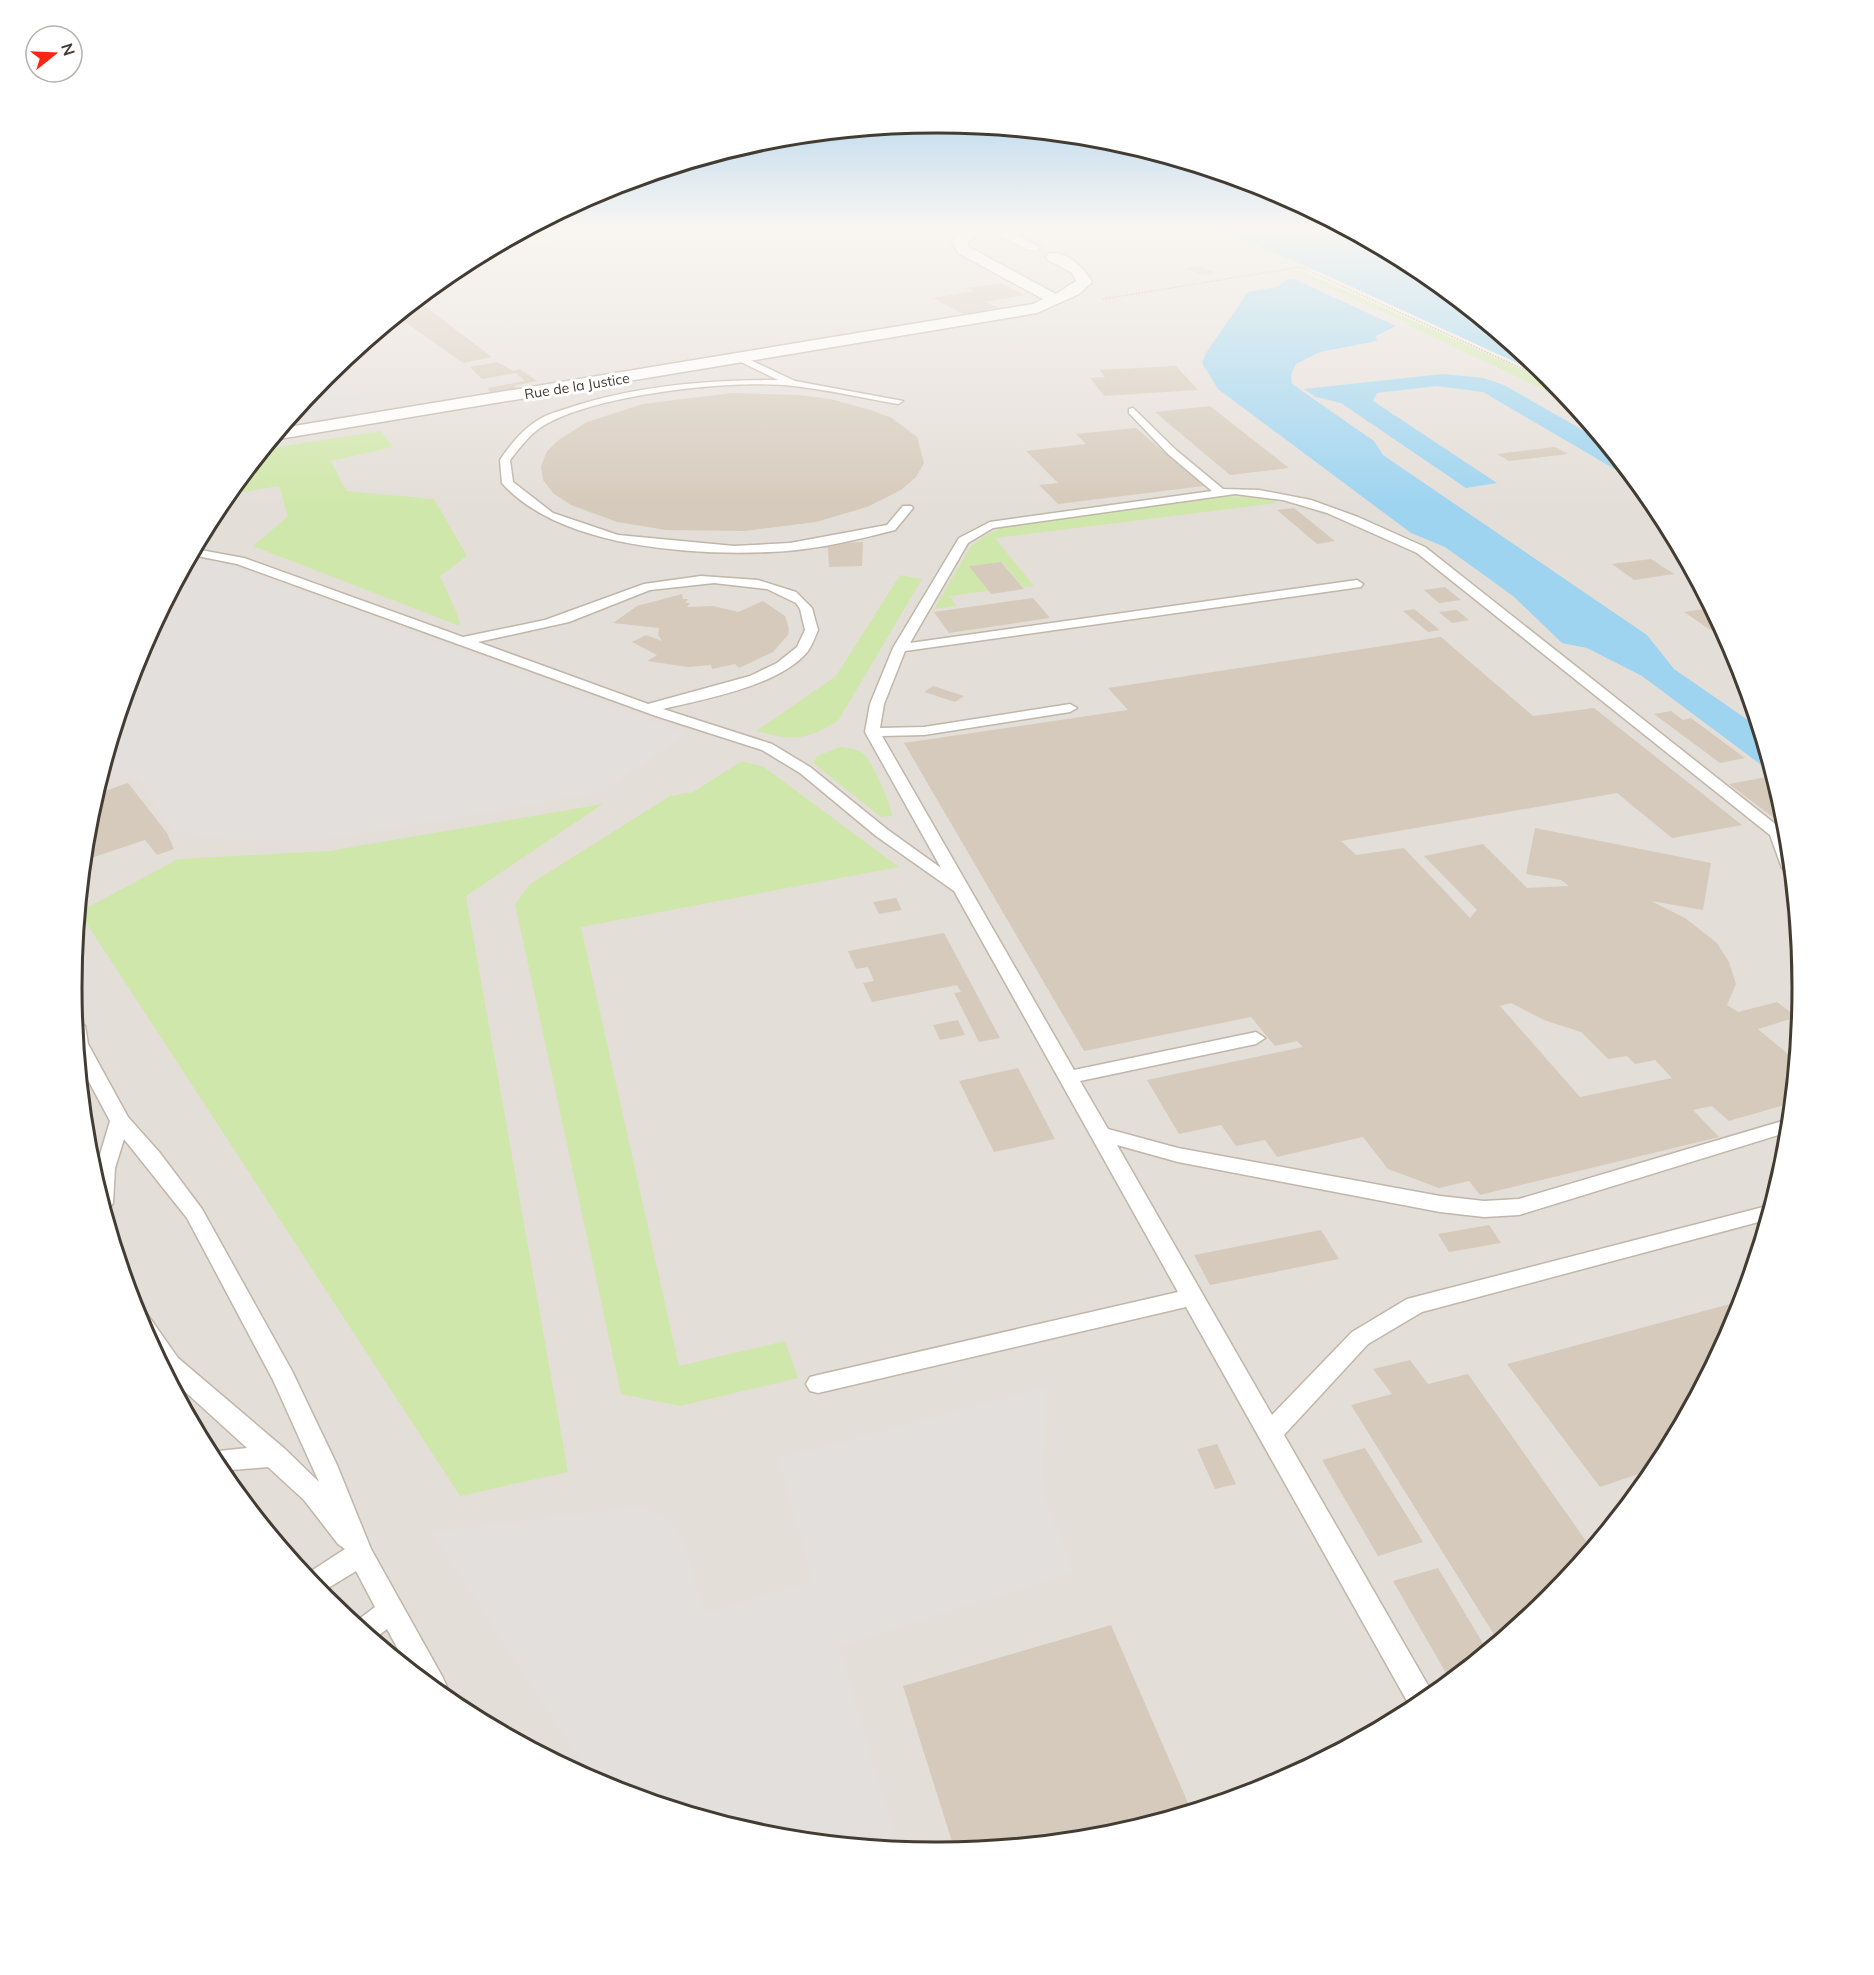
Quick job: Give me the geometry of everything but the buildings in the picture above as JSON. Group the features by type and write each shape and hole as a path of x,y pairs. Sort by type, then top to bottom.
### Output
{"street":[{"name":"Rue de la Justice","path":"287,433 968,321"}],"lane":[{"path":"742,359 792,383"},
{"path":"898,401 792,383 693,386 642,393 545,421 521,438 505,460 508,483 549,515 616,538 734,550 790,547 891,528 907,508"},
{"path":"1133,411 1172,453 1221,493"},
{"path":"1418,1694 872,732 876,704 900,648 963,541 976,532 1008,520 1221,493 1269,492 1293,498 1391,535 1421,550 1777,833"},
{"path":"206,545 240,561 647,708 767,747 805,770 882,833 960,890"},
{"path":"201,553 240,561"},
{"path":"462,641 541,625 577,615 624,594 689,580 761,583 804,605 813,622 810,638 798,653 777,670 755,681 647,708"},
{"path":"900,648 1357,584"},
{"path":"872,732 924,731 1070,708"},
{"path":"1067,1078 1256,1038"},
{"path":"85,1056 120,1121 153,1158 195,1215 284,1378 325,1465 360,1554 423,1670"},
{"path":"104,1177 105,1168 120,1121"},
{"path":"1098,1132 1178,1155 1440,1204 1484,1209 1519,1207 1779,1128"},
{"path":"1270,1432 1360,1338 1415,1305 1760,1214"},
{"path":"818,1384 1193,1296"},
{"path":"171,1365 276,1456 313,1492 360,1554"},
{"path":"226,1460 276,1456"},
{"path":"321,1579 360,1554"},
{"path":"370,1626 391,1611"}],"path":[{"path":"1419,321 1528,371"}],"shaded area":[{"path":"403,321 1405,321 1549,392 1615,467 1677,560 1726,660 1746,713 1775,821 1790,932 1792,988 1790,1043 1775,1154 1746,1262 1726,1315 1677,1415 1647,1462 1615,1508 1541,1592 1500,1630 1412,1698 1364,1728 1264,1777 1212,1797 1104,1826 1049,1835 937,1842 825,1835 770,1826 662,1797 610,1777 510,1728 462,1698 374,1630 333,1592 259,1508 227,1462 197,1415 148,1315 128,1262 99,1154 84,1043 82,988 84,932 99,821 128,713 148,660 197,560 227,513 259,467 295,424 333,383"},
{"path":"341,376 387,412 292,427"},
{"path":"197,560 220,562 686,734 603,792 323,840 225,839 173,831 138,779 109,778 128,713 148,660"},
{"path":"1046,1387 1041,1490 1074,1572 839,1646 896,1841 825,1835 770,1826 716,1813 662,1797 583,1765 432,1532 641,1507 670,1521 685,1544 704,1614 813,1581 778,1459"}],"green space":[{"path":"1404,321 1414,321 1530,373 1550,392 1408,325 1410,324"},
{"path":"381,431 393,447 331,461 346,491 434,499 467,556 440,576 457,613 460,626 253,546 288,516 279,486 241,493 275,447"},
{"path":"1226,496 1263,498 1278,503 995,538 1034,586 1023,587 1002,562 970,566 989,591 950,596 956,606 934,609 971,546 988,534 1013,523"},
{"path":"900,575 922,579 838,721 806,736 798,737 789,738 756,731 836,676"},
{"path":"840,747 858,751 868,758 885,794 892,816 881,817 813,763 817,756"},
{"path":"742,761 764,767 899,867 581,927 679,1366 785,1341 798,1378 680,1406 621,1394 515,904 530,884 670,796 693,792"},
{"path":"603,804 466,896 568,1472 460,1496 85,921 87,908 178,859 329,851"}],"water":[{"path":"1228,321 1386,321 1396,326 1376,336 1377,341 1320,352 1296,364 1291,375 1292,384 1374,441 1383,455 1647,635 1674,669 1748,720 1762,765 1642,676 1587,648 1562,643 1513,596 1445,547 1411,533 1218,389 1202,363 1206,353"},
{"path":"1426,321 1471,321 1521,365"},
{"path":"1443,374 1483,378 1504,385 1585,431 1618,471 1483,392 1436,386 1377,393 1373,401 1497,483 1466,488 1341,403 1316,397 1304,389"}]}
